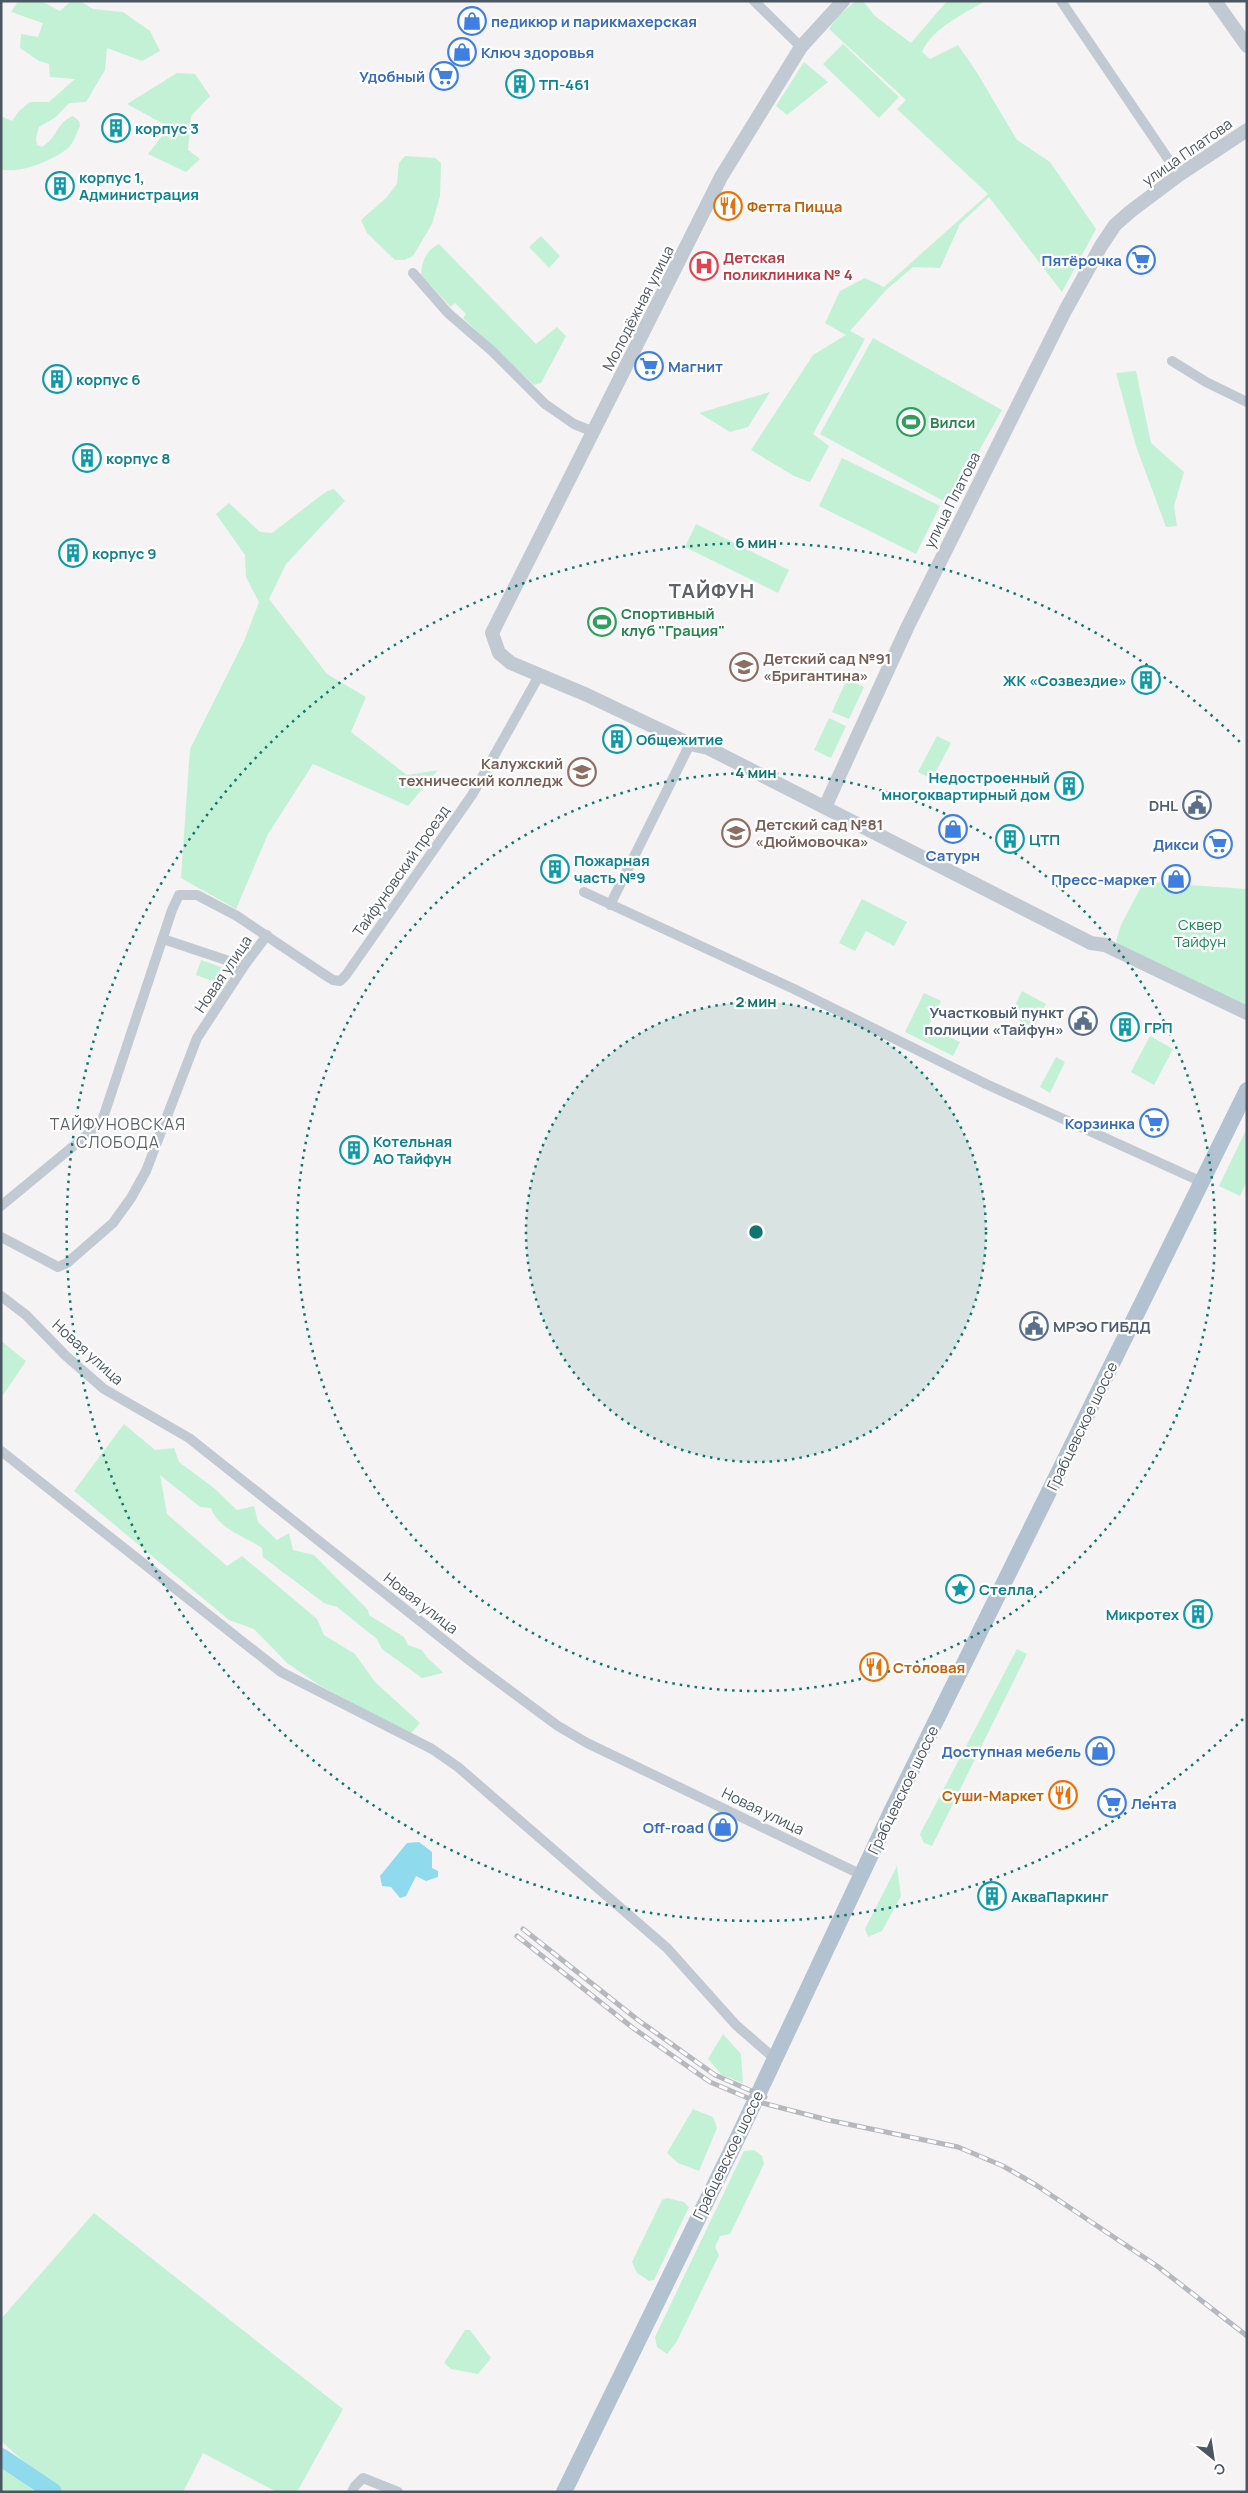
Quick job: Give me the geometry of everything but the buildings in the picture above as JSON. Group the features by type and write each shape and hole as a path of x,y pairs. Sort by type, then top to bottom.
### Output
{"main road":[{"name":"Грабцевское шоссе","path":"564,2492 775,2059 862,1874 1247,1090"}],"street":[{"path":"754,1 801,47"},
{"name":"Молодёжная улица","path":"540,674 511,663 495,647 492,634 721,177 801,47 843,1"},
{"path":"1061,1 1179,175"},
{"path":"1215,1 1247,46"},
{"name":"улица Платова","path":"825,807 907,628 1065,311 1101,246 1115,225 1179,175 1247,130"},
{"path":"413,274 448,312 492,351 545,404 574,424 594,432"},
{"path":"1172,361 1206,382 1247,402"},
{"path":"540,674 690,744 708,748 1091,943 1105,945 1247,1013"},
{"name":"Тайфуновский проезд","path":"268,935 333,980 340,981 472,795 540,674"},
{"path":"610,905 690,744"},
{"path":"584,892 794,989 986,1084 1202,1182"},
{"name":"Новая улица","path":"1,1206 88,1134 103,1118 162,939 179,895 197,896 268,935 244,966 197,1038 146,1171 131,1198 113,1224 68,1263 58,1267 1,1237"},
{"path":"162,939 244,966"},
{"name":"Новая улица","path":"1,1296 26,1315 66,1356 104,1388 189,1438 473,1663 558,1726 587,1743 862,1874"},
{"path":"1,1451 281,1672 432,1749 458,1767 667,1948 736,2025 775,2059"},
{"path":"352,2492 363,2478 398,2492"}],"green space":[{"path":"18,1 41,1 60,11 71,1 80,1 93,9 123,12 150,31 160,51 142,61 107,48 105,70 86,102 69,103 56,117 39,127 36,138 37,145 42,147 64,122 73,116 79,121 80,126 69,147 53,158 35,165 17,170 8,170 1,169 1,116 12,121 19,111 30,102 49,102 75,79 50,77 49,64 39,61 20,48 21,34 38,37 43,23 11,12"},
{"path":"856,1 863,1 875,16 911,43 947,1 985,1 941,29 927,43 922,52 930,59 958,45 976,71 1017,140 1050,162 1096,229 1062,292 989,197 960,224 940,268 913,267 886,290 850,331 865,339 813,434 829,446 810,482 794,476 751,450 813,355 846,335 825,323 840,291 865,278 884,287 988,194 897,109 906,100 829,29 838,16"},
{"path":"843,44 899,97 879,118 823,64"},
{"path":"804,62 828,82 787,115 776,106"},
{"path":"177,73 195,74 210,96 191,116 188,150 200,159 186,172 148,154 169,127 127,104"},
{"path":"405,156 435,158 441,163 440,196 432,224 413,256 405,260 395,260 367,233 361,220 386,198 397,184 399,163"},
{"path":"541,236 560,256 549,268 529,247"},
{"path":"439,244 536,344 557,327 566,336 541,383 534,385 463,318 466,314 455,303 451,307 421,275 422,265 426,256 431,249"},
{"name":"Вилси","path":"873,338 1002,410 949,504 820,434"},
{"path":"1136,371 1151,443 1184,472 1174,506 1177,526 1166,527 1136,446 1116,373"},
{"path":"770,392 748,427 730,432 699,413"},
{"path":"842,458 940,506 916,554 819,506"},
{"path":"334,489 345,501 286,564 269,599 327,674 366,697 351,732 407,775 438,770 408,806 313,764 268,834 236,909 181,878 190,749 244,641 259,602 246,577 245,555 216,514 229,503 260,532 272,533 327,491"},
{"path":"696,524 789,570 778,593 685,547"},
{"path":"847,679 864,687 849,719 832,712"},
{"path":"829,718 846,726 831,758 814,750"},
{"path":"937,736 951,743 932,779 918,772"},
{"name":"Сквер Тайфун","path":"1146,882 1247,889 1247,1008 1119,945 1116,941 1121,925 1142,885"},
{"path":"862,899 907,922 894,946 866,931 855,951 839,943"},
{"path":"201,960 224,968 218,983 196,975"},
{"path":"1022,991 1046,1004 1034,1028 1010,1016"},
{"path":"924,993 941,1001 928,1027 960,1042 953,1056 905,1032"},
{"path":"1150,1036 1173,1049 1154,1085 1131,1072"},
{"path":"1056,1057 1065,1062 1050,1093 1040,1087"},
{"path":"1247,1128 1247,1181 1240,1196 1219,1186"},
{"path":"1,1341 26,1361 1,1398"},
{"path":"124,1424 155,1450 174,1448 179,1462 214,1488 237,1510 254,1506 258,1522 277,1540 289,1533 293,1550 314,1555 368,1610 369,1615 404,1637 408,1645 422,1650 426,1657 443,1673 422,1678 382,1649 377,1639 337,1607 324,1603 263,1557 262,1548 226,1527 215,1516 211,1508 200,1507 160,1475 167,1514 227,1566 242,1556 317,1619 324,1635 355,1654 375,1682 420,1723 410,1734 319,1685 287,1663 254,1629 229,1620 74,1491"},
{"path":"1017,1649 1027,1654 932,1846 924,1843 920,1834"},
{"path":"897,1866 901,1896 882,1931 868,1937 865,1929"},
{"path":"723,2034 741,2054 743,2083 722,2075 708,2059"},
{"path":"693,2109 713,2117 717,2128 699,2171 678,2163 667,2153"},
{"path":"754,2150 762,2156 764,2164 730,2234 720,2236 715,2247 719,2255 676,2343 667,2354 657,2347 655,2337 744,2151"},
{"path":"667,2198 684,2202 689,2207 654,2280 649,2281 637,2273 632,2262 662,2200"},
{"path":"94,2213 343,2409 297,2492 277,2492 203,2453 183,2492 57,2492 1,2441 1,2319"},
{"path":"465,2330 470,2330 491,2358 478,2374 451,2369 444,2363"},
{"path":"1,2465 36,2492 1,2492"}],"water":[{"path":"419,1842 432,1852 432,1868 438,1871 438,1877 426,1881 416,1876 406,1896 400,1898 391,1887 382,1886 380,1876 407,1843"}],"waterway":[{"path":"1,2457 53,2492"}],"railway":[{"path":"523,1929 638,2020 715,2075 765,2097"},
{"path":"517,1936 633,2028 710,2082 755,2101 828,2120 958,2147 1003,2166 1036,2185 1157,2266 1247,2336"}],"place":[{"name":"педикюр и парикмахерская","path":"472,21"},
{"name":"Ключ здоровья","path":"462,52"},
{"name":"Удобный","path":"444,76"},
{"name":"ТП-461","path":"520,84"},
{"name":"корпус 3","path":"116,128"},
{"name":"корпус 1, Администрация","path":"60,186"},
{"name":"Фетта Пицца","path":"728,206"},
{"name":"Пятёрочка","path":"1141,260"},
{"name":"Детская поликлиника № 4","path":"704,266"},
{"name":"Магнит","path":"649,366"},
{"name":"корпус 6","path":"57,379"},
{"name":"Вилси","path":"911,422"},
{"name":"корпус 8","path":"87,458"},
{"name":"корпус 9","path":"73,553"},
{"name":"Спортивный клуб \"Грация\"","path":"602,622"},
{"name":"Детский сад №91 «Бригантина»","path":"744,667"},
{"name":"ЖК «Созвездие»","path":"1146,680"},
{"name":"Общежитие","path":"617,739"},
{"name":"Калужский технический колледж","path":"582,772"},
{"name":"Недостроенный многоквартирный дом","path":"1069,786"},
{"name":"DHL","path":"1197,805"},
{"name":"Сатурн","path":"953,829"},
{"name":"Детский сад №81 «Дюймовочка»","path":"736,833"},
{"name":"ЦТП","path":"1010,839"},
{"name":"Дикси","path":"1218,844"},
{"name":"Пожарная часть №9","path":"555,869"},
{"name":"Пресс-маркет","path":"1176,879"},
{"name":"Участковый пункт полиции «Тайфун»","path":"1083,1021"},
{"name":"ГРП","path":"1125,1027"},
{"name":"Корзинка","path":"1154,1123"},
{"name":"Котельная АО Тайфун","path":"354,1150"},
{"name":"МРЭО ГИБДД","path":"1034,1326"},
{"name":"Стелла","path":"960,1589"},
{"name":"Микротех","path":"1198,1614"},
{"name":"Столовая","path":"874,1667"},
{"name":"Доступная мебель","path":"1100,1751"},
{"name":"Суши-Маркет","path":"1063,1795"},
{"name":"Лента","path":"1112,1803"},
{"name":"Off-road","path":"723,1827"},
{"name":"АкваПаркинг","path":"992,1896"}],"district":[{"name":"ТАЙФУН","path":"712,590"},
{"name":"ТАЙФУНОВСКАЯ СЛОБОДА","path":"118,1133"}]}
